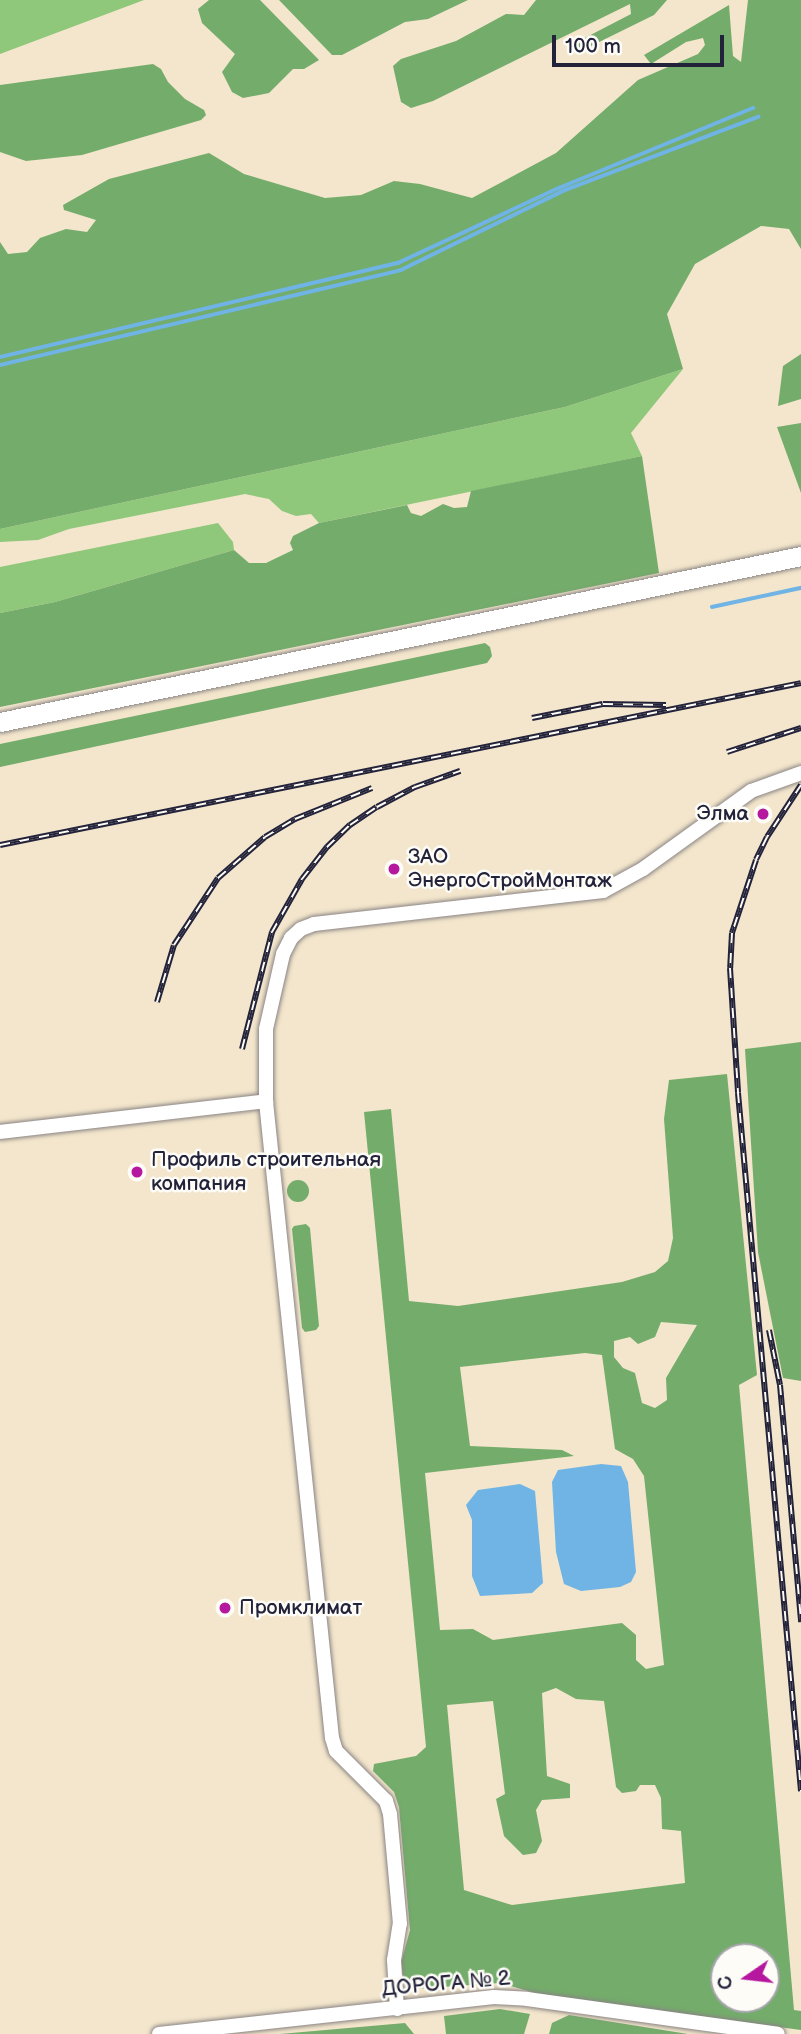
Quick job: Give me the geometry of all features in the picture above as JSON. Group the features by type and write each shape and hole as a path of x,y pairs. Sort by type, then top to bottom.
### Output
{"main road":[{"path":"0,722 801,556"}],"street":[{"path":"397,2009 394,1960 400,1924 387,1801 335,1751 332,1738 267,1101 266,1029 283,954 291,939 301,929 314,924 603,891 643,869 751,790 801,773"},
{"path":"0,1132 267,1101"},
{"name":"ДОРОГА № 2","path":"159,2034 494,1997 527,1999 778,2034"}],"green space":[{"path":"0,0 144,0 0,54"},
{"path":"209,0 260,0 319,60 304,69 293,69 269,93 243,98 232,92 222,72 235,54 202,23 198,9"},
{"path":"279,0 468,0 428,19 405,22 342,55 332,55"},
{"path":"536,0 667,0 654,15 589,47 571,49 577,42 631,14 630,4 433,101 411,108 401,102 393,66 401,59 456,41 506,14 524,15"},
{"path":"748,0 801,0 801,249 789,229 761,226 695,264 667,314 683,369 565,407 0,529 0,242 8,254 27,252 40,238 66,229 87,232 96,220 64,210 63,205 109,179 209,153 244,174 325,198 361,195 394,181 420,184 472,198 556,153 638,80 698,54 705,45 703,38 686,42 651,64 644,55 729,5 733,56 741,62"},
{"path":"153,64 161,69 168,82 185,99 204,110 206,115 201,120 82,155 26,161 0,152 0,85"},
{"path":"801,354 801,399 778,406 783,366"},
{"path":"683,369 631,433 642,456 319,523 311,514 296,516 282,511 269,499 245,494 69,529 38,540 0,542 0,529 565,407"},
{"path":"801,423 801,493 777,427"},
{"path":"642,456 659,573 0,707 0,613 55,602 234,550 249,563 266,563 293,550 290,543 293,536 319,523 407,505 411,513 421,516 443,504 454,508 467,507 471,491"},
{"path":"218,523 233,542 234,550 55,602 0,613 0,567"},
{"path":"485,643 490,647 492,656 487,663 0,767 0,744"},
{"path":"801,1042 801,1381 783,1378 758,1252 745,1049"},
{"path":"727,1074 757,1375 739,1385 794,2010 801,2011 801,2030 542,1995 500,1983 413,1989 404,1981 401,1963 410,1930 399,1807 394,1792 373,1771 374,1764 416,1756 426,1747 364,1112 391,1109 409,1301 458,1306 622,1282 655,1272 668,1261 673,1238 664,1119 669,1080","holes":["661,1322 697,1325 666,1378 667,1400 655,1408 642,1403 635,1373 623,1368 614,1357 614,1341 630,1337 638,1344 655,1337","585,1353 602,1355 615,1449 633,1459 644,1476 664,1665 646,1669 636,1660 636,1635 622,1623 493,1640 473,1629 440,1630 425,1473 574,1456 562,1450 470,1446 460,1367","556,1688 576,1699 604,1701 616,1787 622,1793 636,1791 640,1785 655,1785 661,1798 662,1829 681,1831 685,1883 512,1905 464,1890 447,1705 493,1701 505,1794 496,1799 504,1836 523,1855 536,1853 542,1841 536,1810 542,1800 570,1798 570,1784 547,1776 542,1693"]},
{"path":"298,1180 308,1187 309,1191 302,1201 298,1202 288,1195 287,1191 294,1181"},
{"path":"306,1224 310,1228 319,1326 316,1330 305,1332 302,1328 292,1229 294,1226"},
{"path":"500,2009 530,2014 524,2034 446,2034 444,2016"},
{"path":"569,2015 688,2034 549,2034 552,2023"},
{"path":"405,2023 414,2034 280,2034"}],"water":[{"path":"601,1464 621,1466 628,1482 636,1572 631,1582 620,1587 581,1591 564,1584 556,1552 552,1482 558,1470"},
{"path":"520,1484 535,1491 543,1583 532,1593 480,1596 472,1576 472,1520 466,1505 478,1490"}],"waterway":[{"path":"0,357 398,263 559,188 753,108"},
{"path":"0,365 401,270 563,191 758,117"},
{"path":"712,607 801,588"}],"railway":[{"path":"0,845 801,683"},
{"path":"532,718 603,704 666,705"},
{"path":"727,752 801,728"},
{"path":"242,1049 272,932 302,879 327,847 350,825 377,807 415,787 460,771"},
{"path":"801,785 767,837 756,860 732,933 730,968 738,1093 801,1791"},
{"path":"157,1002 174,945 218,878 265,837 295,819 372,788"},
{"path":"769,1330 780,1385 801,1622"}],"place":[{"name":"Элма","path":"763,814"},
{"name":"ЗАО ЭнергоСтройМонтаж","path":"394,869"},
{"name":"Профиль строительная компания","path":"137,1172"},
{"name":"Промклимат","path":"225,1608"}]}
